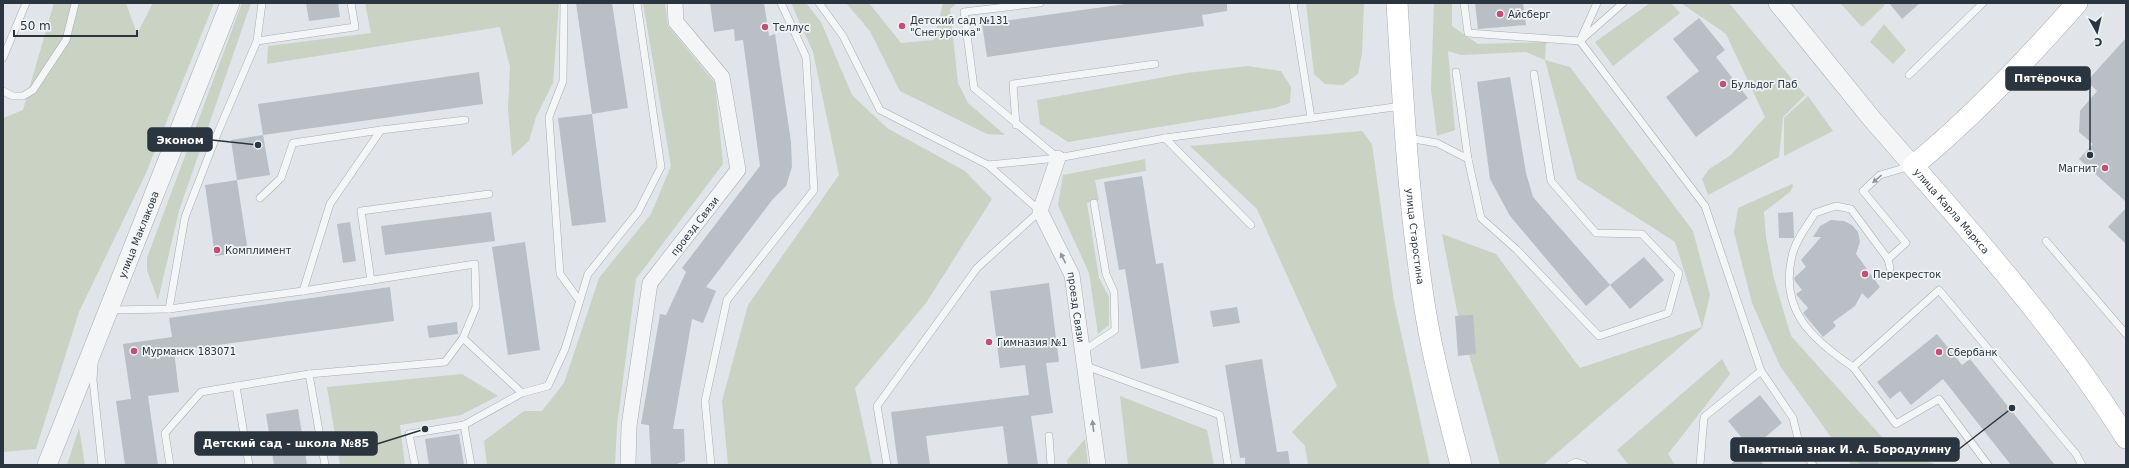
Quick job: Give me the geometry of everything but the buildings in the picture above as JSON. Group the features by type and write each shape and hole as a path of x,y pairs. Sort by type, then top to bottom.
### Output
{"main road":[{"name":"улица Старостина","path":"1397,3 1404,137 1424,303 1430,339 1461,465"},
{"path":"1913,166 1956,130 2022,64 2077,3"},
{"name":"улица Карла Маркса","path":"1913,166 1951,209 2055,337 2104,403"},
{"path":"2104,403 2126,438"}],"street":[{"name":"улица Маклакова","path":"47,465 107,310 230,3"},
{"name":"проезд Связи","path":"628,465 629,426 650,284 738,170 722,77 676,22 675,3"},
{"name":"улица Карла Маркса","path":"1778,3 1872,119 1913,166"},
{"path":"1040,211 1058,158"},
{"name":"проезд Связи","path":"1040,211 1072,275 1084,351 1098,465"},
{"name":"улица Карла Маркса","path":"2104,403 2126,418"}],"lane":[{"path":"3,58 26,3"},
{"path":"169,308 185,217 218,132 257,41 262,3"},
{"path":"257,41 355,27 351,3"},
{"path":"564,3 563,81 549,117 560,274 580,300"},
{"path":"415,465 410,434 464,425 522,393 548,386 565,348 588,274 638,212 661,167 637,3"},
{"path":"711,465 705,401 727,300 814,190 806,57 781,3"},
{"path":"819,3 843,36 880,110 988,165 1040,211 977,268 877,406 887,465"},
{"path":"1040,3 964,12 974,88 1016,125 1058,158"},
{"path":"1293,3 1311,118"},
{"path":"1464,3 1468,33 1580,41 1623,3"},
{"path":"1580,41 1597,3"},
{"path":"1909,75 1983,3"},
{"path":"3,91 13,96 24,96 33,90 66,40 75,4"},
{"path":"1580,41 1705,206 1761,371 1793,418 1800,447 1813,465"},
{"path":"1016,125 1013,84 1155,64"},
{"path":"1456,72 1468,159 1481,218 1517,250 1599,336 1668,313 1679,273 1642,234 1596,233 1551,181 1534,74"},
{"path":"988,165 1058,158 1165,138 1402,106"},
{"path":"260,198 281,178 293,143 381,130 465,120"},
{"path":"303,291 330,204 381,130"},
{"path":"1404,137 1437,143 1468,159"},
{"path":"1165,138 1251,225"},
{"path":"1888,259 1901,249 1906,242 1863,191 1880,175 1913,166"},
{"path":"372,281 361,211 489,194"},
{"path":"1084,351 1115,330 1114,292 1106,274 1094,203"},
{"path":"1890,268 1888,259 1851,209 1836,206 1816,213 1792,255 1790,274 1791,291 1794,307 1801,322 1825,348 1854,367 1896,424 1939,399 1988,465"},
{"path":"2046,241 2126,334"},
{"path":"107,310 169,308 303,291 475,264 476,307 463,338 445,362 309,374 201,392 165,433 170,465"},
{"path":"1854,367 1939,290 2076,454 2082,465"},
{"path":"463,338 522,393"},
{"path":"96,340 93,380 102,465"},
{"path":"1086,366 1220,415 1228,465"},
{"path":"1700,465 1704,417 1761,371"},
{"path":"309,374 325,465"},
{"path":"236,386 249,465"},
{"path":"464,425 471,465"},
{"path":"1049,436 1051,465"},
{"path":"1570,465 1576,462 1584,465"}],"green space":[{"path":"54,3 126,3 137,34 153,3 214,3 146,173 79,312 36,449 3,452 3,118 23,110"},
{"path":"242,3 251,3 179,211 158,300 147,270 147,258"},
{"path":"365,3 559,3 553,83 536,117 529,141 512,156 508,109 510,67 500,27 267,64 268,46 371,33"},
{"path":"643,3 665,3 668,26 715,83 723,164 636,279 617,426 615,465 487,465 484,441 524,411 542,411 564,383 599,278 651,214 671,166"},
{"path":"791,3 806,3 821,22 852,95 887,128 965,171 992,199 926,303 855,388 872,465 728,465 722,401 748,305 839,175 813,52"},
{"path":"846,3 869,3 901,43 934,40 943,3 957,3 950,9 958,83 968,103 1005,135 987,134 900,91 870,31"},
{"path":"1306,3 1364,3 1362,53 1358,74 1343,85 1325,84 1314,74"},
{"path":"1434,3 1452,3 1452,26 1478,44 1546,42 1545,60 1526,52 1461,55 1448,51 1455,130 1437,136 1431,90"},
{"path":"1650,3 1671,3 1680,13 1613,66 1595,42"},
{"path":"1681,3 1729,3 1805,95 1783,117 1779,157 1708,195 1702,179 1709,169 1731,155 1765,117 1726,34"},
{"path":"1840,3 1882,3 1885,5 1862,27"},
{"path":"1884,24 1906,50 1893,64 1870,42"},
{"path":"1545,60 1570,67 1693,231 1710,295 1702,328 1543,465 1500,465 1457,311 1442,234 1496,254 1580,368 1702,327 1675,242 1577,179"},
{"path":"1248,66 1281,71 1291,87 1290,103 1275,108 1068,142 1040,124 1037,100 1187,73"},
{"path":"1808,96 1833,131 1784,156 1784,118"},
{"path":"1362,131 1372,144 1394,301 1430,465 1308,465 1305,446 1292,432 1337,386 1257,209 1190,146"},
{"path":"1145,159 1146,171 1095,180 1099,200 1087,203 1099,278 1109,297 1109,325 1098,334 1089,273 1058,205 1063,175"},
{"path":"1792,184 1793,186 1790,192 1764,212 1766,237 1774,279 1791,336 1890,446 1937,465 1851,465 1780,366 1752,303 1734,232 1738,208"},
{"path":"1722,359 1730,374 1668,454 1675,465 1629,465 1617,450"},
{"path":"462,374 498,396 461,415 400,425 405,465 340,465 327,387"},
{"path":"1120,396 1207,430 1214,465 1128,465"},
{"path":"79,428 85,465 67,465"},
{"path":"1085,439 1088,465 1068,465 1067,460"}],"place":[{"name":"Айсберг","path":"1500,14"},
{"name":"Детский сад №131 \"Снегурочка\"","path":"902,26"},
{"name":"Теллус","path":"765,27"},
{"name":"Бульдог Паб","path":"1723,84"},
{"name":"Эконом","path":"258,145"},
{"name":"Пятёрочка","path":"2090,155"},
{"name":"Магнит","path":"2105,168"},
{"name":"Комплимент","path":"217,250"},
{"name":"Перекресток","path":"1865,274"},
{"name":"Гимназия №1","path":"989,342"},
{"name":"Мурманск 183071","path":"134,351"},
{"name":"Сбербанк","path":"1939,352"},
{"name":"Памятный знак И. А. Бородулину","path":"2012,408"},
{"name":"Детский сад - школа №85","path":"425,429"}]}
